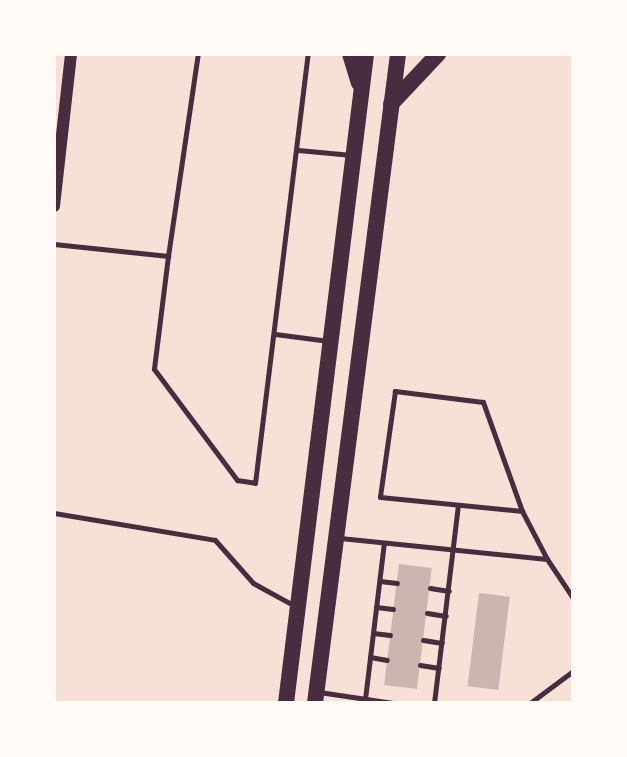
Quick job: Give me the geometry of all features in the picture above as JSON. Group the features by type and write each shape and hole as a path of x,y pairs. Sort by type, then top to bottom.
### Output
{"main road":[{"path":"350,54 361,90"},
{"path":"286,703 366,54"},
{"path":"316,697 398,54"},
{"path":"390,105 438,54"}],"street":[{"path":"54,206 60,104 71,54"}],"lane":[{"path":"198,54 154,369 247,487 258,468 308,54"},
{"path":"298,150 353,156"},
{"path":"54,244 168,256"},
{"path":"275,334 331,341"},
{"path":"522,511 380,497 395,391 483,402 522,511 547,559 573,598"},
{"path":"434,703 458,505"},
{"path":"54,513 215,540 271,597 298,606"},
{"path":"336,538 547,559"},
{"path":"365,699 384,543"},
{"path":"380,581 397,583"},
{"path":"430,588 449,591"},
{"path":"376,607 393,609"},
{"path":"427,613 446,616"},
{"path":"373,633 390,635"},
{"path":"423,640 442,643"},
{"path":"370,657 387,660"},
{"path":"420,665 439,668"},
{"path":"530,703 573,671"},
{"path":"316,697 393,703"}],"building":[{"path":"399,564 432,568 417,689 384,685"},
{"path":"479,593 510,597 498,690 468,686"}]}
